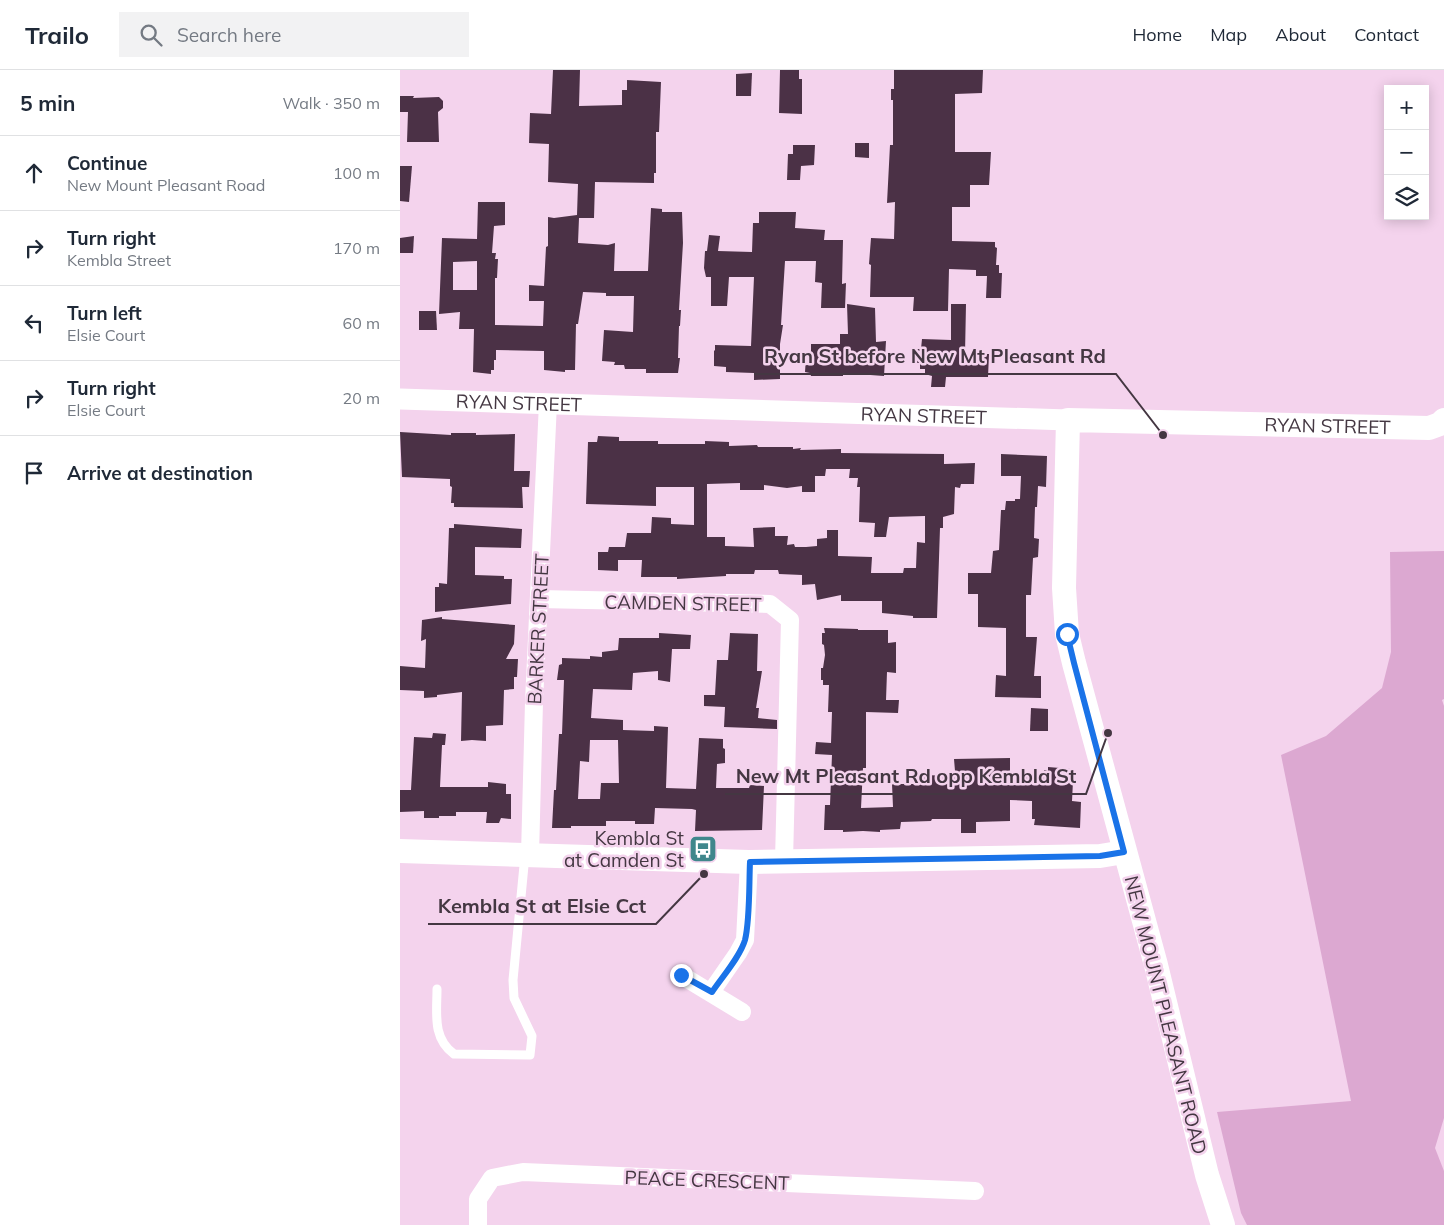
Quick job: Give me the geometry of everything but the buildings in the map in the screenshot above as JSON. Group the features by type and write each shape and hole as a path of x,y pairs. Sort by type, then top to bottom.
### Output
{"main road":[{"name":"RYAN STREET","path":"1068,420 1429,428 1440,424 1444,420"},
{"name":"NEW MOUNT PLEASANT ROAD","path":"1068,420 1064,588 1067,634 1124,852 1156,965 1207,1175 1223,1225"},
{"path":"400,851 750,862 1100,856 1124,852"}],"street":[{"name":"RYAN STREET","path":"400,399 1068,420"},
{"name":"BARKER STREET","path":"528,855 548,403"},
{"name":"CAMDEN STREET","path":"539,599 770,604 790,620 784,861"},
{"path":"712,992 745,940 750,862"},
{"path":"681,975 712,992 742,1012"},
{"name":"PEACE CRESCENT","path":"478,1225 478,1199 492,1178 523,1172 975,1191"}],"lane":[{"path":"437,989 438,1034 445,1048 454,1054 530,1054 532,1036 514,998 513,980 528,855"}],"shaded area":[{"path":"1444,551 1444,699 1442,700 1444,706 1444,1118 1435,1148 1444,1171 1444,1225 1247,1225 1241,1213 1217,1112 1351,1101 1281,755 1326,736 1382,688 1391,652 1390,552"}],"place":[{"name":"Ryan St before New Mt Pleasant Rd","path":"1163,435"},
{"name":"New Mt Pleasant Rd opp Kembla St","path":"1108,733"},
{"name":"Kembla St at Camden St","path":"703,849"},
{"name":"Kembla St at Elsie Cct","path":"704,874"}],"route":[{"path":"681,975 712,992 738,953 745,940 747,927 750,862 1100,856 1124,852 1067,634"}]}
